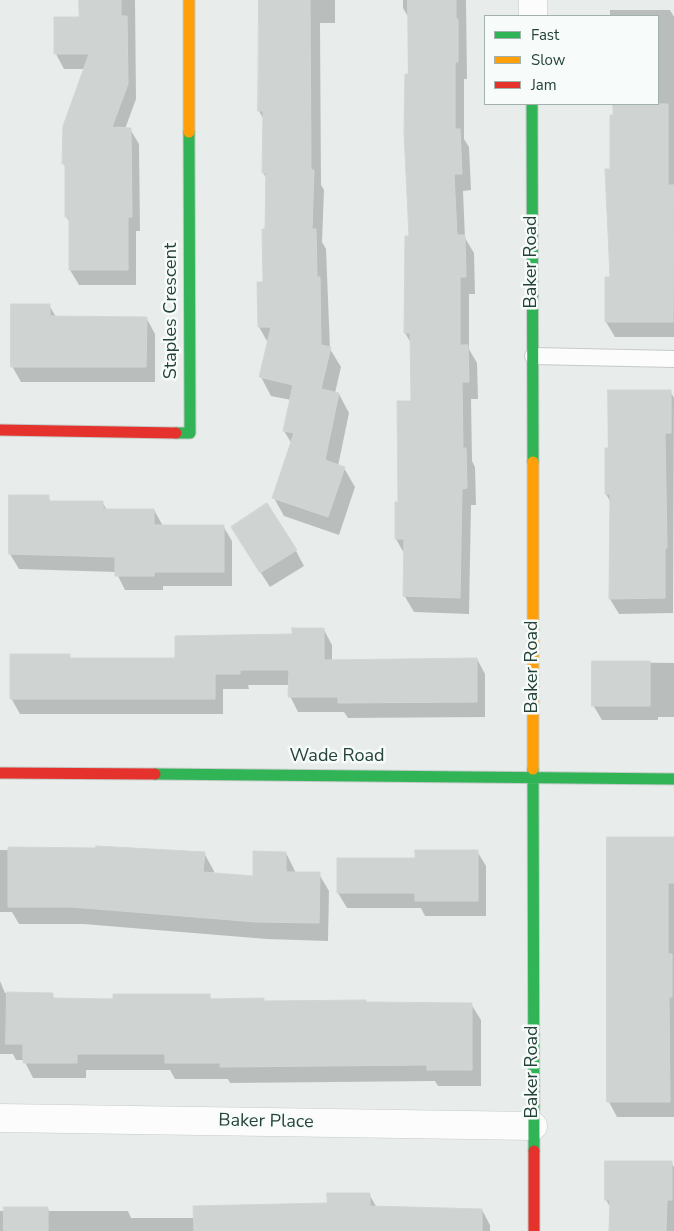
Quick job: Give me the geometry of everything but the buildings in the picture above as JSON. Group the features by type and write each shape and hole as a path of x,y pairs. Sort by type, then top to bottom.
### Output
{"street":[{"name":"Staples Crescent","path":"0,430 190,433 189,0"},
{"path":"533,0 533,15"},
{"name":"Baker Road","path":"532,105 534,1231"},
{"name":"Wade Road","path":"0,773 533,776 674,779"},
{"name":"Baker Place","path":"0,1118 533,1126"}],"lane":[{"path":"533,356 674,358"}],"traffic: fast":[{"path":"532,105 533,462"},
{"path":"176,433 190,433 189,132"},
{"path":"533,769 534,1151"},
{"path":"155,774 674,779"}],"traffic: slow":[{"path":"189,0 189,132"},
{"path":"533,462 533,769"}],"traffic: jam":[{"path":"0,430 176,433"},
{"path":"0,773 155,774"},
{"path":"534,1151 534,1231"}]}
